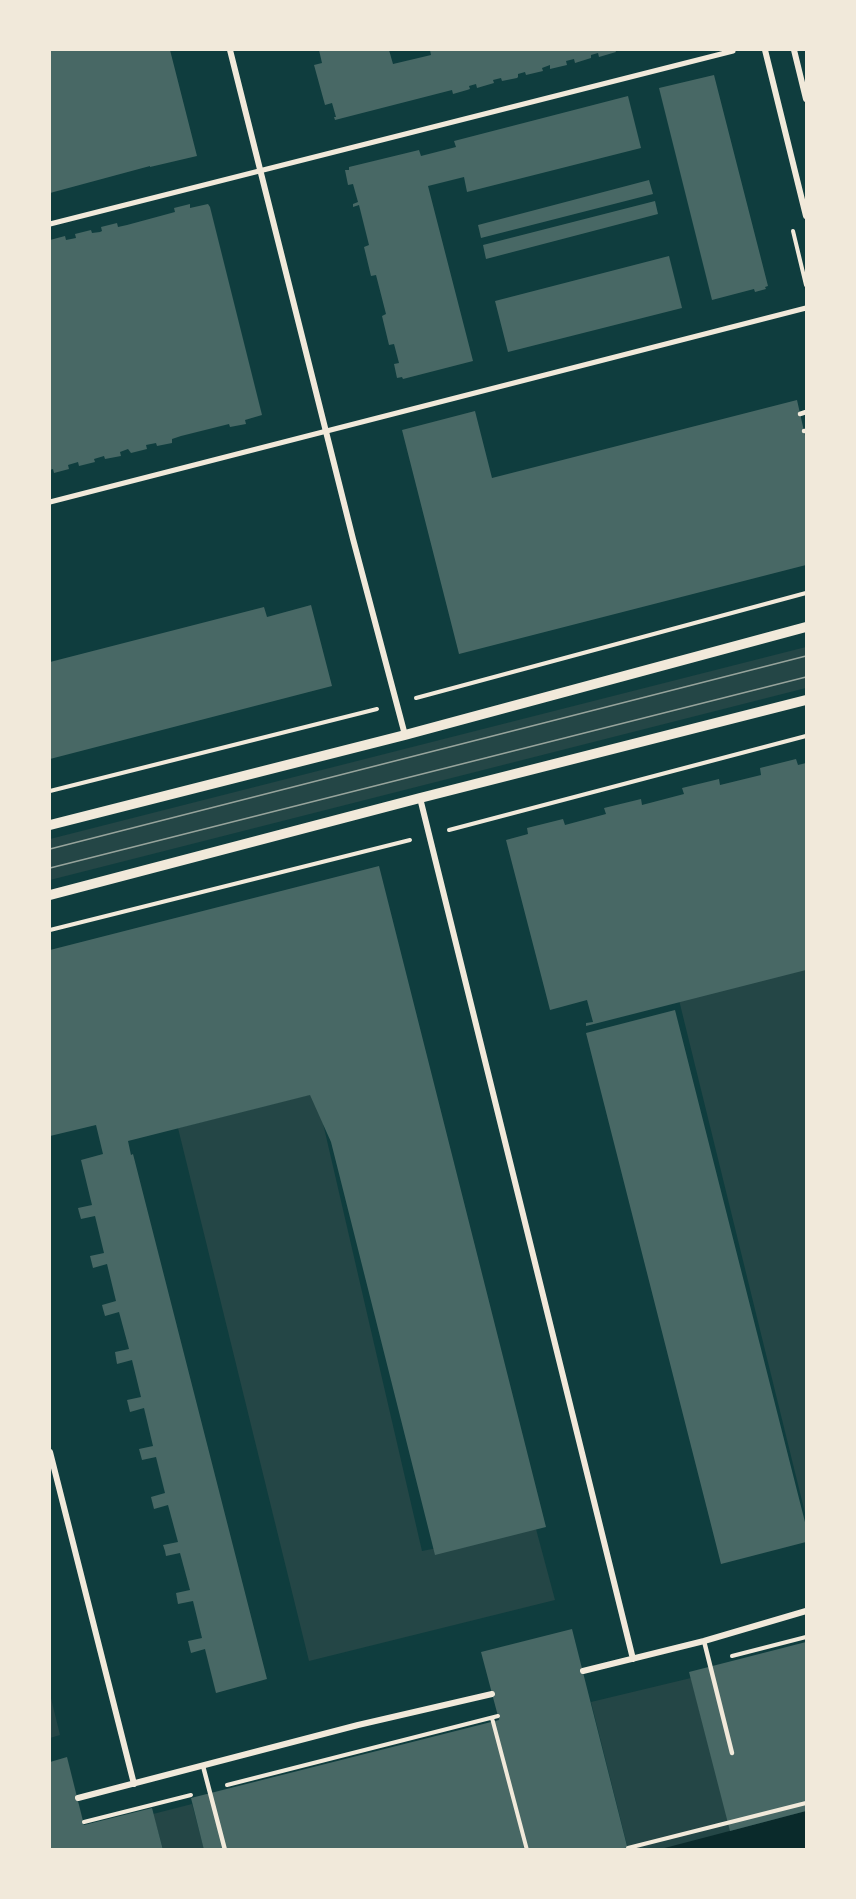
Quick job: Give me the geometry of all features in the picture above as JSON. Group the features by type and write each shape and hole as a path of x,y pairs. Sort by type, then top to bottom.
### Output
{"street":[{"path":"230,50 405,735"},
{"path":"765,50 807,216"},
{"path":"794,50 807,99"},
{"path":"50,224 733,51"},
{"path":"50,502 807,308"},
{"path":"50,825 405,735 807,627"},
{"path":"50,895 807,700"},
{"path":"420,798 633,1659"},
{"path":"50,1452 134,1784"},
{"path":"583,1671 704,1641 807,1611"},
{"path":"78,1798 358,1725 492,1694"}],"lane":[{"path":"800,414 807,412"},
{"path":"704,1641 732,1753"},
{"path":"203,1766 225,1850"}],"path":[{"path":"50,791 397,703 807,593"},
{"path":"84,1822 498,1716"},
{"path":"492,1718 527,1850"},
{"path":"628,1848 807,1803"}],"shaded area":[{"path":"806,647 806,688 50,880 50,839"},
{"path":"806,967 806,1517 679,1000"},
{"path":"316,1093 422,1551 536,1529 555,1600 309,1661 178,1128"},
{"path":"691,1678 731,1831 806,1811 806,1849 628,1849 591,1702"},
{"path":"50,1694 60,1735 50,1738"},
{"path":"192,1804 204,1849 163,1849 153,1814"},
{"path":"806,1811 806,1849 657,1850"}],"building":[{"path":"50,50 170,50 197,156 50,193"},
{"path":"319,50 389,50 393,64 431,55 430,50 615,50 616,52 599,57 598,53 575,63 574,59 566,61 567,65 550,69 550,65 542,68 543,71 526,75 525,72 518,74 517,78 502,81 501,78 493,80 494,83 477,88 476,84 469,86 470,89 453,94 452,90 335,120 332,103 325,105 314,65 322,63"},
{"path":"714,75 768,286 765,287 766,289 755,292 754,289 712,300 659,88"},
{"path":"628,96 641,148 467,192 464,177 428,186 473,361 403,379 402,377 397,378 394,364 399,363 394,344 389,345 382,316 386,314 376,275 371,276 364,247 369,245 359,205 353,207 353,204 358,202 353,184 348,185 345,170 349,170 349,167 419,150 421,156 456,147 454,141"},
{"path":"649,180 653,194 481,238 478,225"},
{"path":"655,201 658,214 486,259 483,245"},
{"path":"190,204 190,208 208,204 210,207 262,415 245,420 246,424 230,427 229,424 181,436 172,439 172,443 157,446 156,443 146,445 147,449 131,453 128,449 120,452 121,456 105,459 104,456 94,459 95,462 79,466 78,462 68,465 69,469 54,473 53,469 50,470 50,240 65,236 66,240 76,238 75,234 91,230 92,233 100,232 101,227 117,223 118,227 127,225 175,212 174,208"},
{"path":"669,256 682,308 508,352 495,301"},
{"path":"797,400 806,440 806,565 459,654 402,430 475,411 492,478"},
{"path":"311,605 332,686 50,759 50,662 264,607 267,617"},
{"path":"796,759 798,765 806,763 806,970 586,1026 586,1023 593,1022 587,1000 550,1010 506,840 528,834 527,828 563,819 565,825 606,814 604,808 641,799 642,805 684,794 682,788 719,779 720,785 761,775 760,768"},
{"path":"379,866 546,1527 435,1555 331,1142 310,1095 128,1141 267,1679 216,1693 205,1649 191,1653 188,1641 202,1638 193,1601 178,1604 176,1593 190,1590 180,1553 166,1556 163,1545 178,1542 168,1505 154,1509 151,1497 165,1493 156,1457 142,1460 139,1449 153,1446 144,1408 130,1412 127,1400 141,1397 132,1360 117,1364 115,1352 129,1349 119,1312 105,1316 103,1309 102,1305 116,1301 107,1264 93,1268 90,1256 104,1253 95,1216 81,1219 78,1208 92,1205 81,1160 103,1154 96,1125 50,1136 50,950"},
{"path":"675,1010 806,1526 806,1542 721,1564 586,1033"},
{"path":"572,1629 628,1850 204,1850 191,1798 499,1720 481,1652"},
{"path":"806,1642 806,1811 730,1831 689,1672"},
{"path":"67,1757 84,1825 152,1808 163,1850 50,1850 50,1762"}],"tram line":[{"path":"50,849 806,656"},
{"path":"50,868 806,677"}]}
